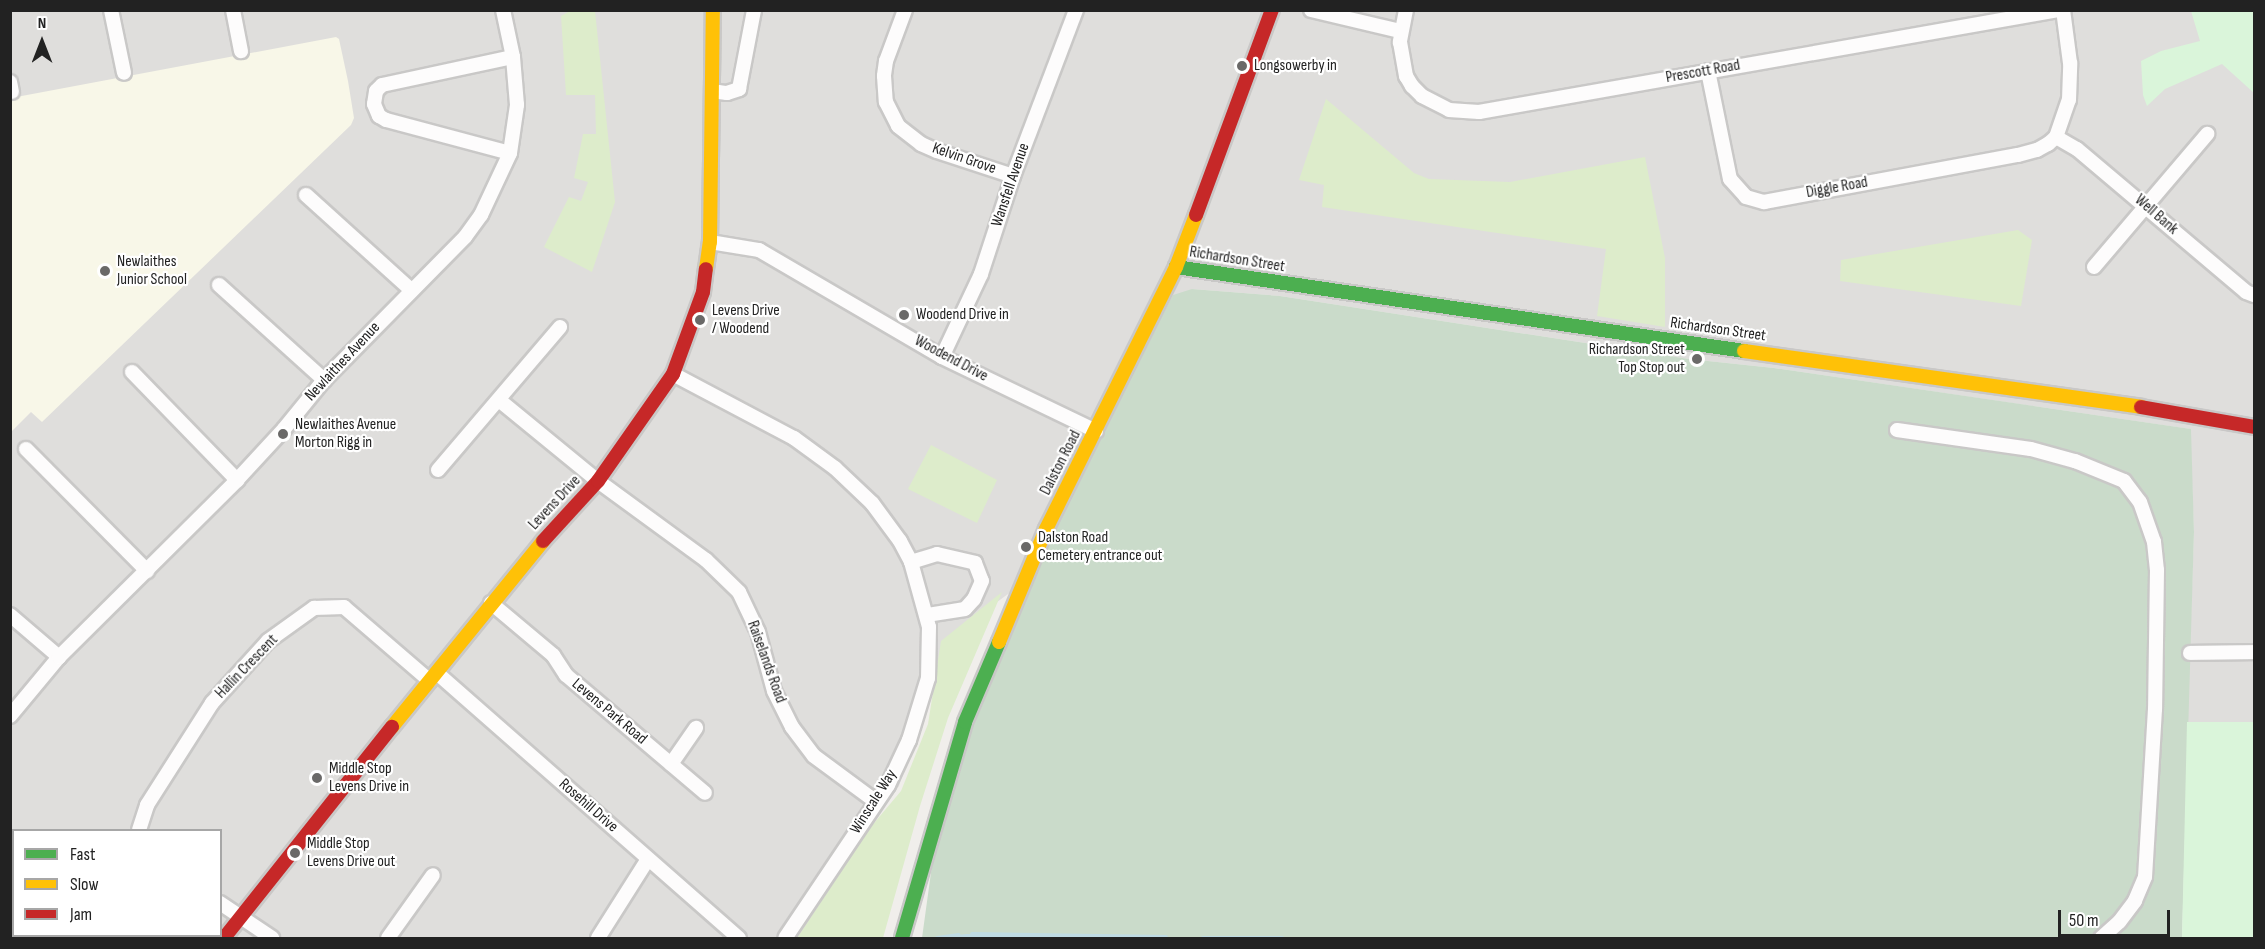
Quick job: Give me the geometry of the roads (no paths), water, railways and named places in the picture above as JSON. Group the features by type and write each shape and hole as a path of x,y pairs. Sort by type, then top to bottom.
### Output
{"street":[{"path":"111,10 124,73"},
{"path":"233,10 241,51"},
{"name":"Newlaithes Avenue","path":"10,716 59,657 237,480 324,381 465,237 481,215 504,172 510,153 517,105 513,57 503,10"},
{"name":"Levens Drive","path":"224,939 239,916 434,677 524,561 598,481 673,374 703,292 710,242 713,10"},
{"path":"712,91 727,93 739,89 754,10"},
{"name":"Kelvin Grove","path":"904,10 886,61 884,76 886,102 898,126 921,144 937,151 1013,176"},
{"name":"Wansfell Avenue","path":"942,357 981,274 1013,176 1076,10"},
{"name":"Dalston Road","path":"902,939 965,722 1020,596 1034,556 1176,267 1272,10"},
{"path":"1311,10 1400,31 1406,10"},
{"name":"Prescott Road","path":"1400,31 1406,76 1422,96 1449,110 1479,112 2058,10"},
{"path":"2056,137 2065,115 2070,87 2070,63 2063,10"},
{"path":"510,153 386,120 375,111 374,104 376,91 382,85 513,57"},
{"name":"Diggle Road","path":"1708,71 1730,179 1746,197 1764,202 2037,150 2056,137"},
{"path":"2094,267 2207,134"},
{"name":"Well Bank","path":"2056,137 2077,149 2246,292 2254,295"},
{"path":"306,195 411,290"},
{"name":"Woodend Drive","path":"710,242 759,250 942,357 1096,431"},
{"name":"Richardson Street","path":"1176,267 1591,330 2180,412 2254,427"},
{"path":"219,285 324,381"},
{"path":"438,470 560,327"},
{"path":"132,372 237,480"},
{"name":"Winscale Way","path":"673,374 794,438 836,468 872,503 900,541 911,562 929,627 928,678 909,740 888,785 875,801 785,939"},
{"name":"Raiselands Road","path":"499,400 598,481 706,560 739,592 758,632 774,691 792,727 814,756 875,801"},
{"path":"1897,430 2031,449 2075,461 2124,481 2140,502 2154,542 2157,570 2155,709 2145,877 2135,901 2119,922 2101,939"},
{"path":"26,449 147,572"},
{"path":"911,562 937,554 975,563 982,581 974,599 965,609 926,615"},
{"name":"Levens Park Road","path":"491,603 553,655 566,675 705,793"},
{"name":"Hallin Crescent","path":"140,829 147,805 212,703 268,641 314,608 344,607 434,677"},
{"path":"10,615 59,657"},
{"path":"2190,653 2254,652"},
{"name":"Rosehill Drive","path":"434,677 648,858 739,939"},
{"path":"671,764 696,728"},
{"path":"598,939 648,858"},
{"path":"388,939 434,875"},
{"path":"222,904 272,939"}],"water":[{"path":"966,934 1099,935 1132,936 1132,938 937,938"}],"waterway":[{"path":"972,934 1165,937"},
{"path":"937,938 958,935"},
{"path":"1203,938 1282,938"}],"place":[{"name":"Longsowerby in","path":"1242,66"},
{"name":"Newlaithes Junior School","path":"105,271"},
{"name":"Woodend Drive in","path":"904,315"},
{"name":"Levens Drive / Woodend","path":"700,320"},
{"name":"Richardson Street Top Stop out","path":"1697,359"},
{"name":"Newlaithes Avenue Morton Rigg in","path":"283,434"},
{"name":"Dalston Road Cemetery entrance out","path":"1026,547"},
{"name":"Middle Stop Levens Drive in","path":"317,778"},
{"name":"Middle Stop Levens Drive out","path":"295,853"}]}
